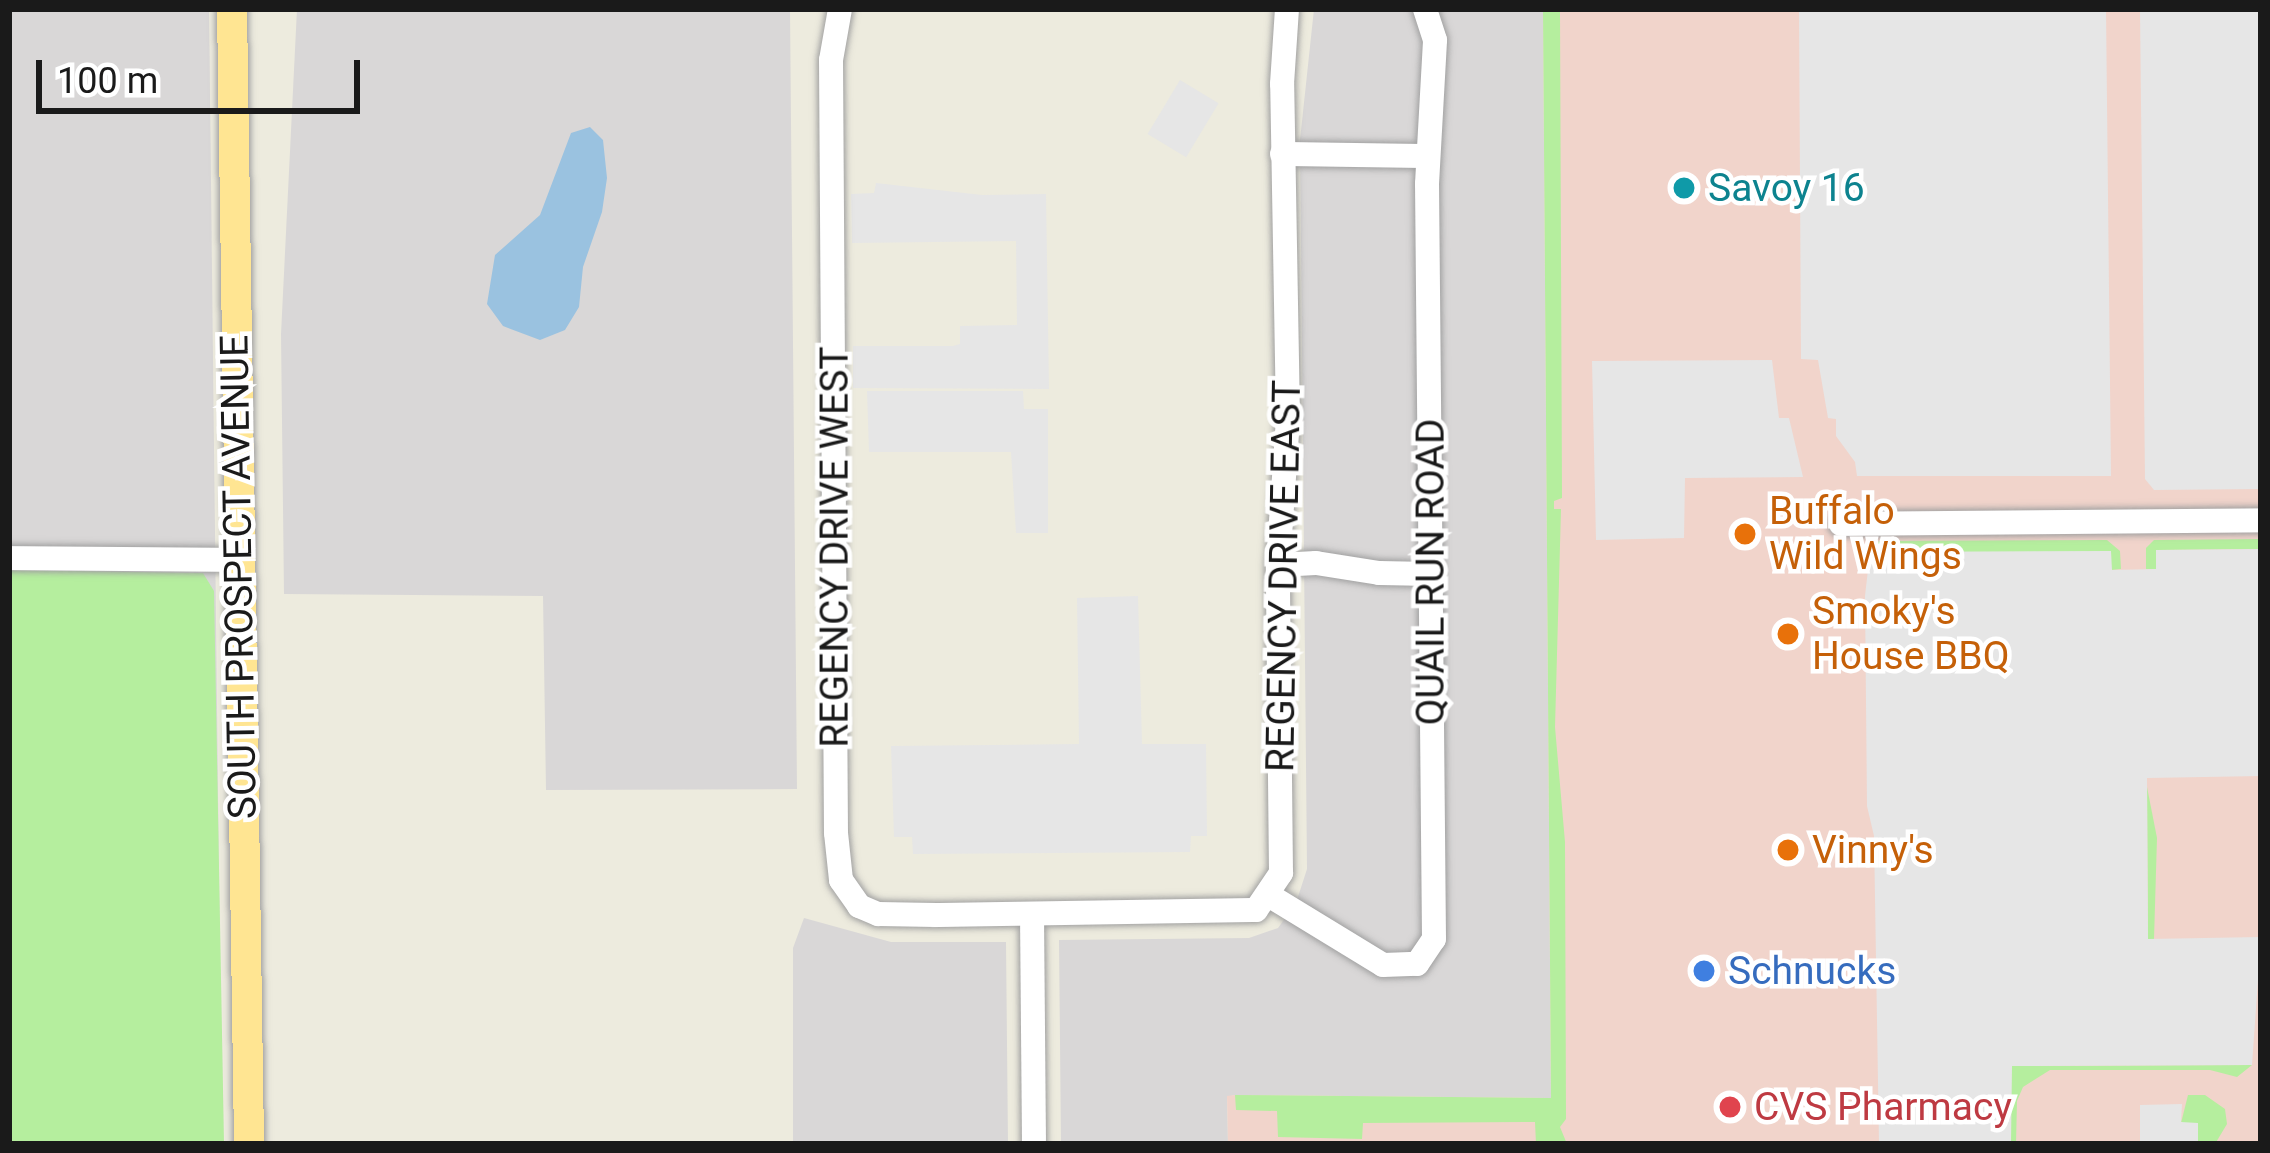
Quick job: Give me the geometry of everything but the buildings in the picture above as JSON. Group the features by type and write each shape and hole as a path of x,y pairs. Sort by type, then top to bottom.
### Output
{"main road":[{"name":"SOUTH PROSPECT AVENUE","path":"232,9 249,1144"}],"street":[{"name":"REGENCY DRIVE WEST","path":"840,9 831,60 836,832 841,880 859,906 878,914 1032,914"},
{"name":"REGENCY DRIVE EAST","path":"1270,896 1281,873 1278,565 1288,418 1282,154 1287,9"},
{"name":"QUAIL RUN ROAD","path":"1270,896 1383,965 1408,968 1429,952 1434,939 1428,156 1435,40 1425,9"},
{"path":"1282,154 1428,156"},
{"path":"1841,524 2261,520"},
{"path":"9,558 237,560"},
{"path":"1278,565 1316,562 1378,573 1431,574"},
{"path":"1034,1144 1032,914 1256,910 1270,896"}],"shaded area":[{"path":"9,9 209,9 222,1144 9,736"},
{"path":"297,9 790,9 797,789 546,790 543,596 284,594 281,334"},
{"path":"1314,9 1543,9 1551,1098 1235,1095 1227,1097 1228,1144 1061,1144 1059,940 1249,938 1278,928 1296,903 1307,869 1300,140"},
{"path":"1543,9 2261,9 2261,1144 1228,1144 1227,1096 1551,1098"},
{"path":"1799,9 2106,9 2111,476 1857,476 1855,462 1836,436 1836,419 1828,418 1818,360 1801,359"},
{"path":"2140,9 2261,9 2261,489 2154,490 2145,479"},
{"path":"1180,80 1219,103 1186,157 1148,134"},
{"path":"876,183 982,195 1046,194 1049,389 853,388 853,346 953,346 960,344 960,326 1017,325 1016,241 852,243 851,194 874,193"},
{"path":"1772,360 1779,418 1789,418 1803,477 1685,478 1684,538 1596,540 1592,361"},
{"path":"867,391 1023,391 1024,409 1048,409 1048,533 1016,533 1011,452 869,452"},
{"path":"2261,549 2261,776 2147,778 2148,939 2261,937 2252,1065 2012,1066 2011,1144 1879,1144 1874,836 1867,806 1865,596 1870,552 2111,551 2112,570 2156,569 2156,550"},
{"path":"1138,596 1142,744 1206,744 1207,836 1191,836 1190,852 913,854 912,837 894,837 891,746 1079,744 1077,598"},
{"path":"804,918 891,942 1006,942 1008,1144 793,1144 793,948"},
{"path":"2182,1104 2181,1122 2198,1123 2198,1144 2140,1144 2140,1105"}],"green space":[{"path":"1543,9 1560,9 1562,498 1554,501 1554,509 1561,509 1555,727 1565,842 1566,1119 1560,1127 1567,1144 1536,1144 1535,1122 1363,1123 1362,1139 1278,1137 1277,1111 1236,1110 1235,1095 1551,1098"},
{"path":"2261,539 2261,549 2157,550 2157,569 2146,569 2146,548 2154,540"},
{"path":"2107,540 2120,551 2121,569 2111,570 2111,552 1870,553 1871,568 1857,566 1867,547 1880,541"},
{"path":"9,570 203,573 214,591 224,1144 9,1144"},
{"path":"2147,787 2157,838 2154,939 2148,939"},
{"path":"2252,1065 2237,1077 2210,1070 2050,1070 2023,1087 2017,1101 2016,1144 2011,1144 2011,1066"},
{"path":"2188,1095 2205,1095 2225,1109 2227,1124 2215,1144 2198,1144 2198,1123 2181,1123"}],"water":[{"path":"590,127 603,140 607,178 602,212 583,267 579,307 565,330 540,340 503,326 487,304 495,255 540,215 571,133"}],"place":[{"name":"Savoy 16","path":"1684,188"},
{"name":"Buffalo Wild Wings","path":"1745,534"},
{"name":"Smoky's House BBQ","path":"1788,634"},
{"name":"Vinny's","path":"1788,850"},
{"name":"Schnucks","path":"1704,971"},
{"name":"CVS Pharmacy","path":"1730,1107"}]}
